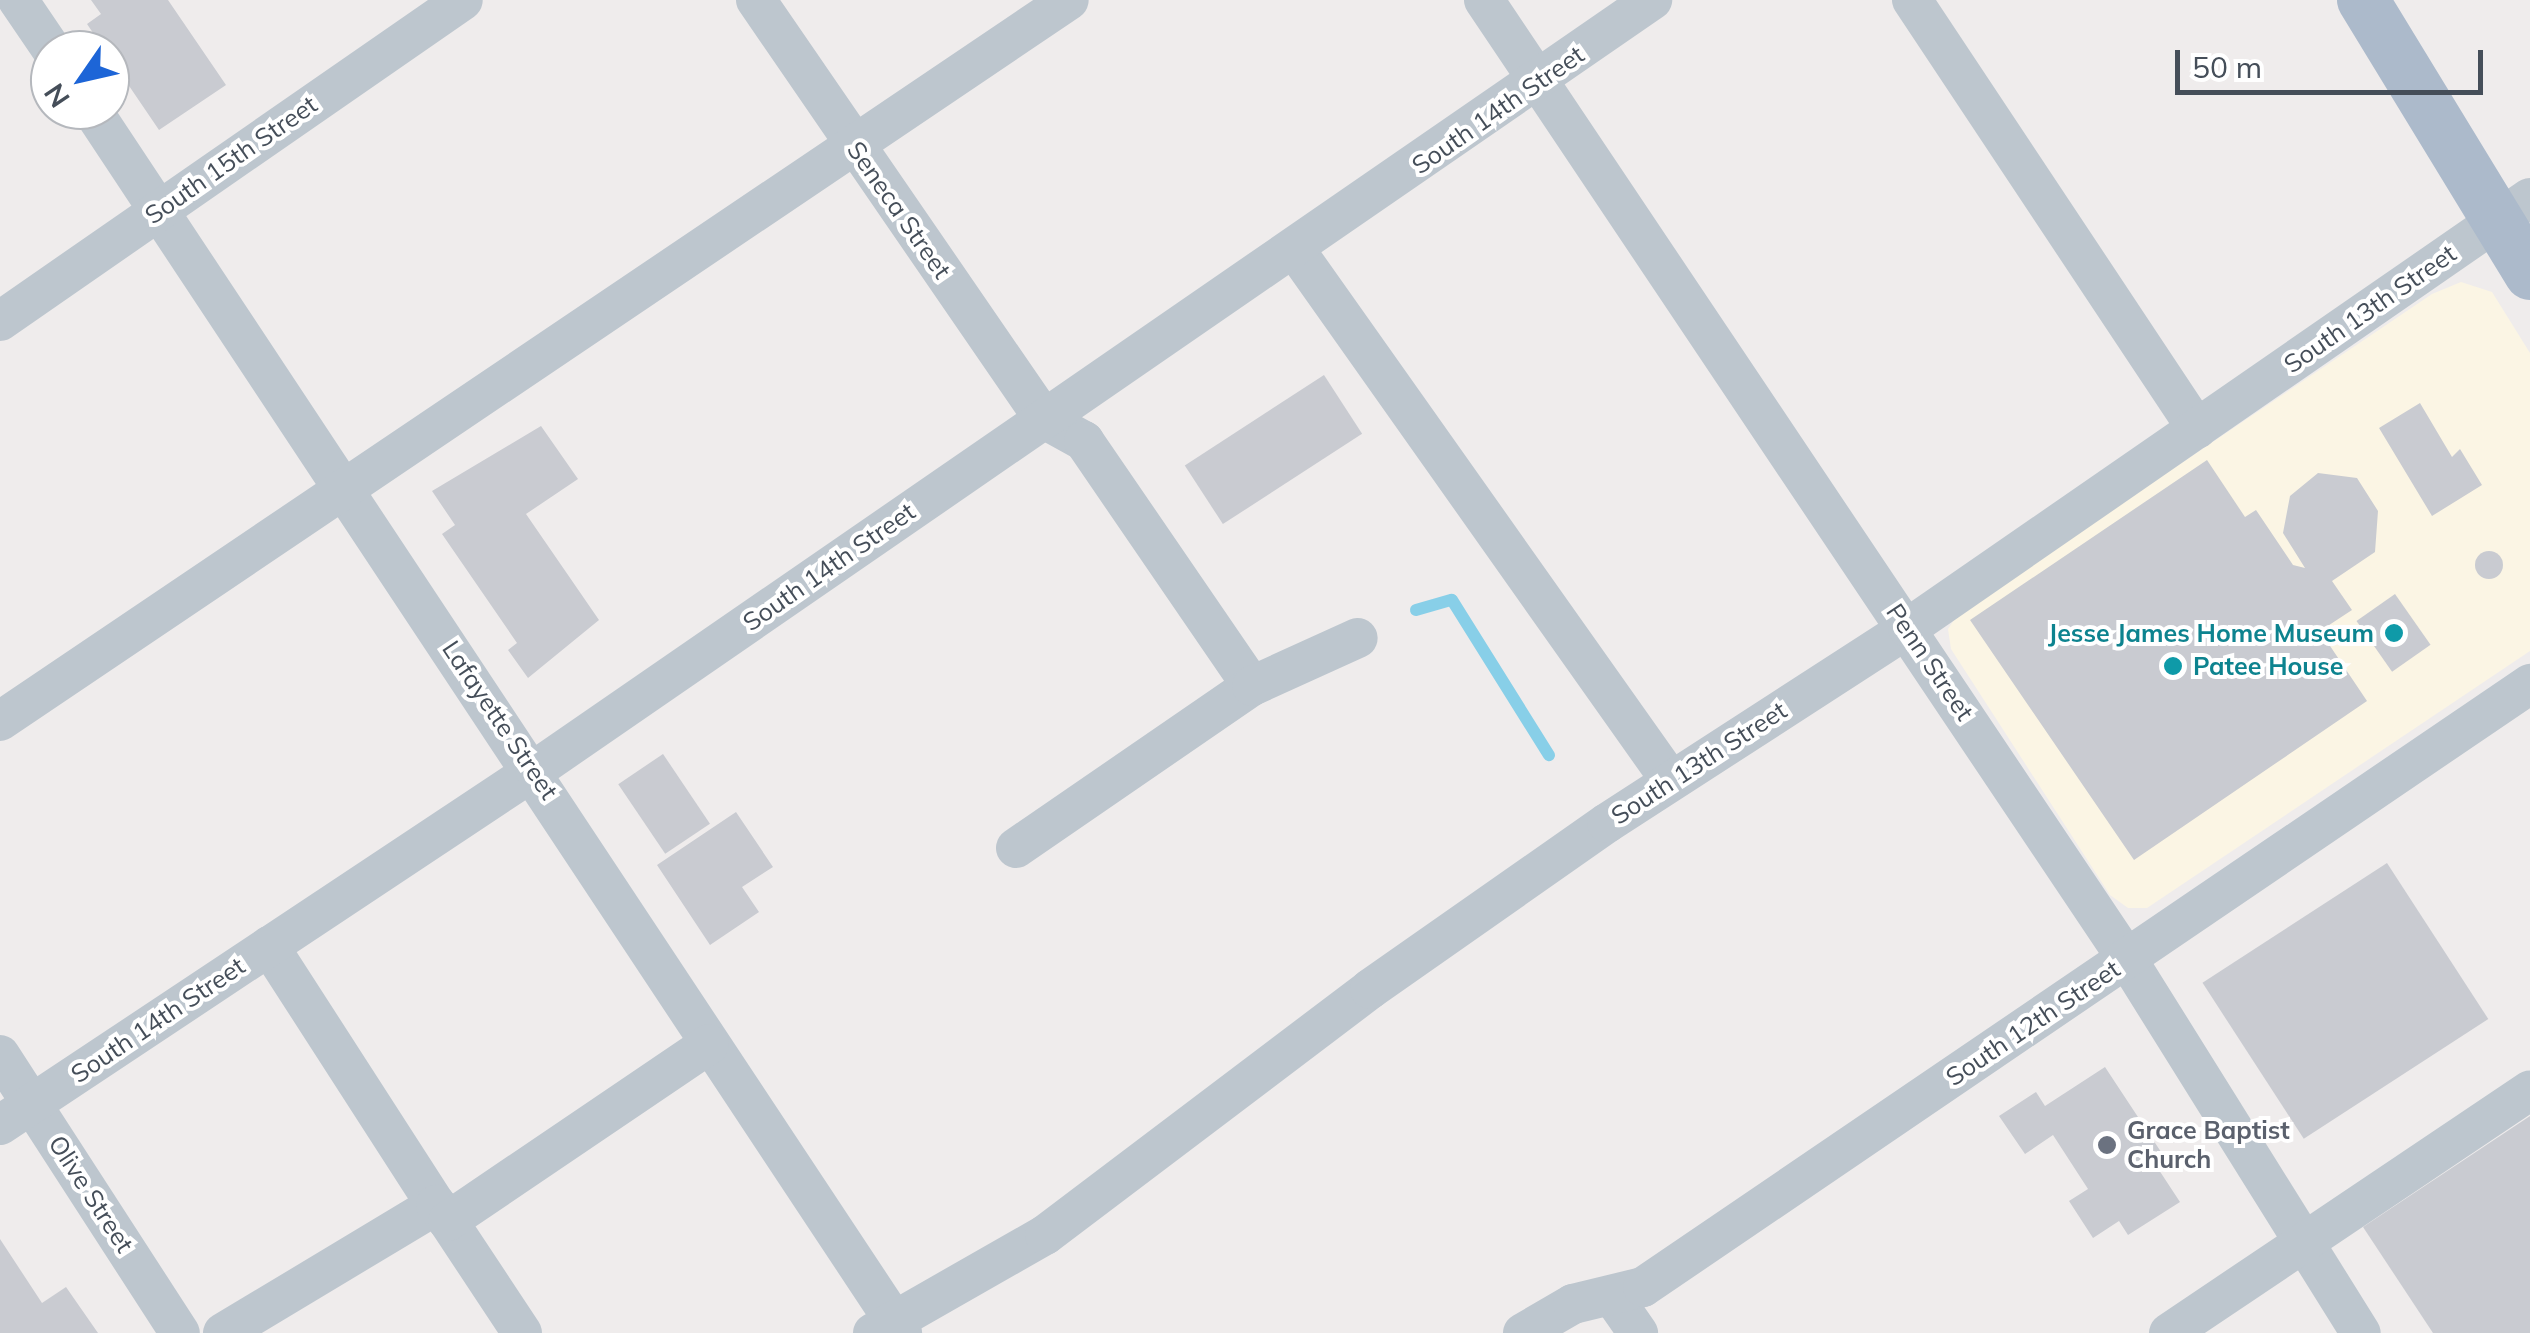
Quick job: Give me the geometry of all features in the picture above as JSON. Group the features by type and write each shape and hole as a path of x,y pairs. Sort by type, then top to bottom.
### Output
{"main road":[{"path":"2363,0 2514,210 2530,274"}],"street":[{"path":"18,0 38,30"},
{"name":"South 15th Street","path":"0,321 463,0"},
{"name":"Seneca Street","path":"756,0 1044,419"},
{"path":"0,722 856,148 1068,0"},
{"name":"Penn Street","path":"1484,0 2127,959 2360,1333"},
{"name":"South 14th Street","path":"16,1114 535,770 1044,419 1296,251 1541,82 1652,0"},
{"path":"1912,0 2197,429"},
{"name":"Lafayette Street","path":"105,130 535,770 890,1329"},
{"name":"South 13th Street","path":"890,1329 1046,1235 1370,989 1671,781 1908,628 2514,210"},
{"path":"1296,251 1671,781"},
{"path":"1044,419 1084,440 1252,686"},
{"path":"1016,848 1252,686 1358,638"},
{"name":"South 12th Street","path":"1523,1333 1573,1304 1643,1287 2530,684"},
{"path":"270,946 522,1333"},
{"path":"223,1333 442,1213 710,1044"},
{"name":"Olive Street","path":"0,1055 16,1114 180,1333"},
{"path":"2169,1333 2530,1090"},
{"path":"1613,1297 1638,1333"}],"shaded area":[{"path":"2461,282 2492,292 2530,353 2530,651 2147,908 2128,908 2110,895 1951,649 1948,629 1958,614 2432,294"}],"building":[{"path":"91,0 168,0 226,85 159,130 130,87 130,30 91,30 87,24 101,14"},
{"path":"1324,375 1362,434 1223,524 1185,465"},
{"path":"2420,403 2452,457 2460,449 2482,485 2432,516 2379,428"},
{"path":"541,426 578,479 526,514 599,620 528,678 508,650 517,643 442,534 455,525 432,491"},
{"name":"Patee House","path":"2207,460 2245,517 2256,510 2293,565 2305,568 2283,533 2290,496 2318,473 2357,478 2378,511 2375,552 2332,581 2352,610 2320,631 2367,701 2134,860 1970,620"},
{"path":"2489,551 2499,555 2503,565 2499,575 2489,579 2479,575 2475,565 2479,555"},
{"name":"Jesse James Home Museum","path":"2395,594 2431,645 2392,672 2356,621"},
{"path":"663,754 710,824 665,854 618,784"},
{"path":"736,812 773,867 742,887 759,912 710,945 657,865"},
{"path":"2387,863 2488,1019 2304,1139 2202,983"},
{"name":"Grace Baptist Church","path":"2105,1067 2167,1161 2157,1167 2180,1202 2128,1235 2119,1221 2093,1238 2069,1201 2088,1189 2053,1135 2025,1154 1999,1116 2036,1092 2045,1106"},
{"path":"2530,1116 2530,1333 2433,1333 2363,1227"},
{"path":"0,1239 42,1303 66,1287 98,1333 0,1333"}],"waterway":[{"path":"1416,610 1452,600 1549,755"}],"place":[{"name":"Jesse James Home Museum","path":"2394,633"},
{"name":"Patee House","path":"2173,666"},
{"name":"Grace Baptist Church","path":"2107,1145"}]}
